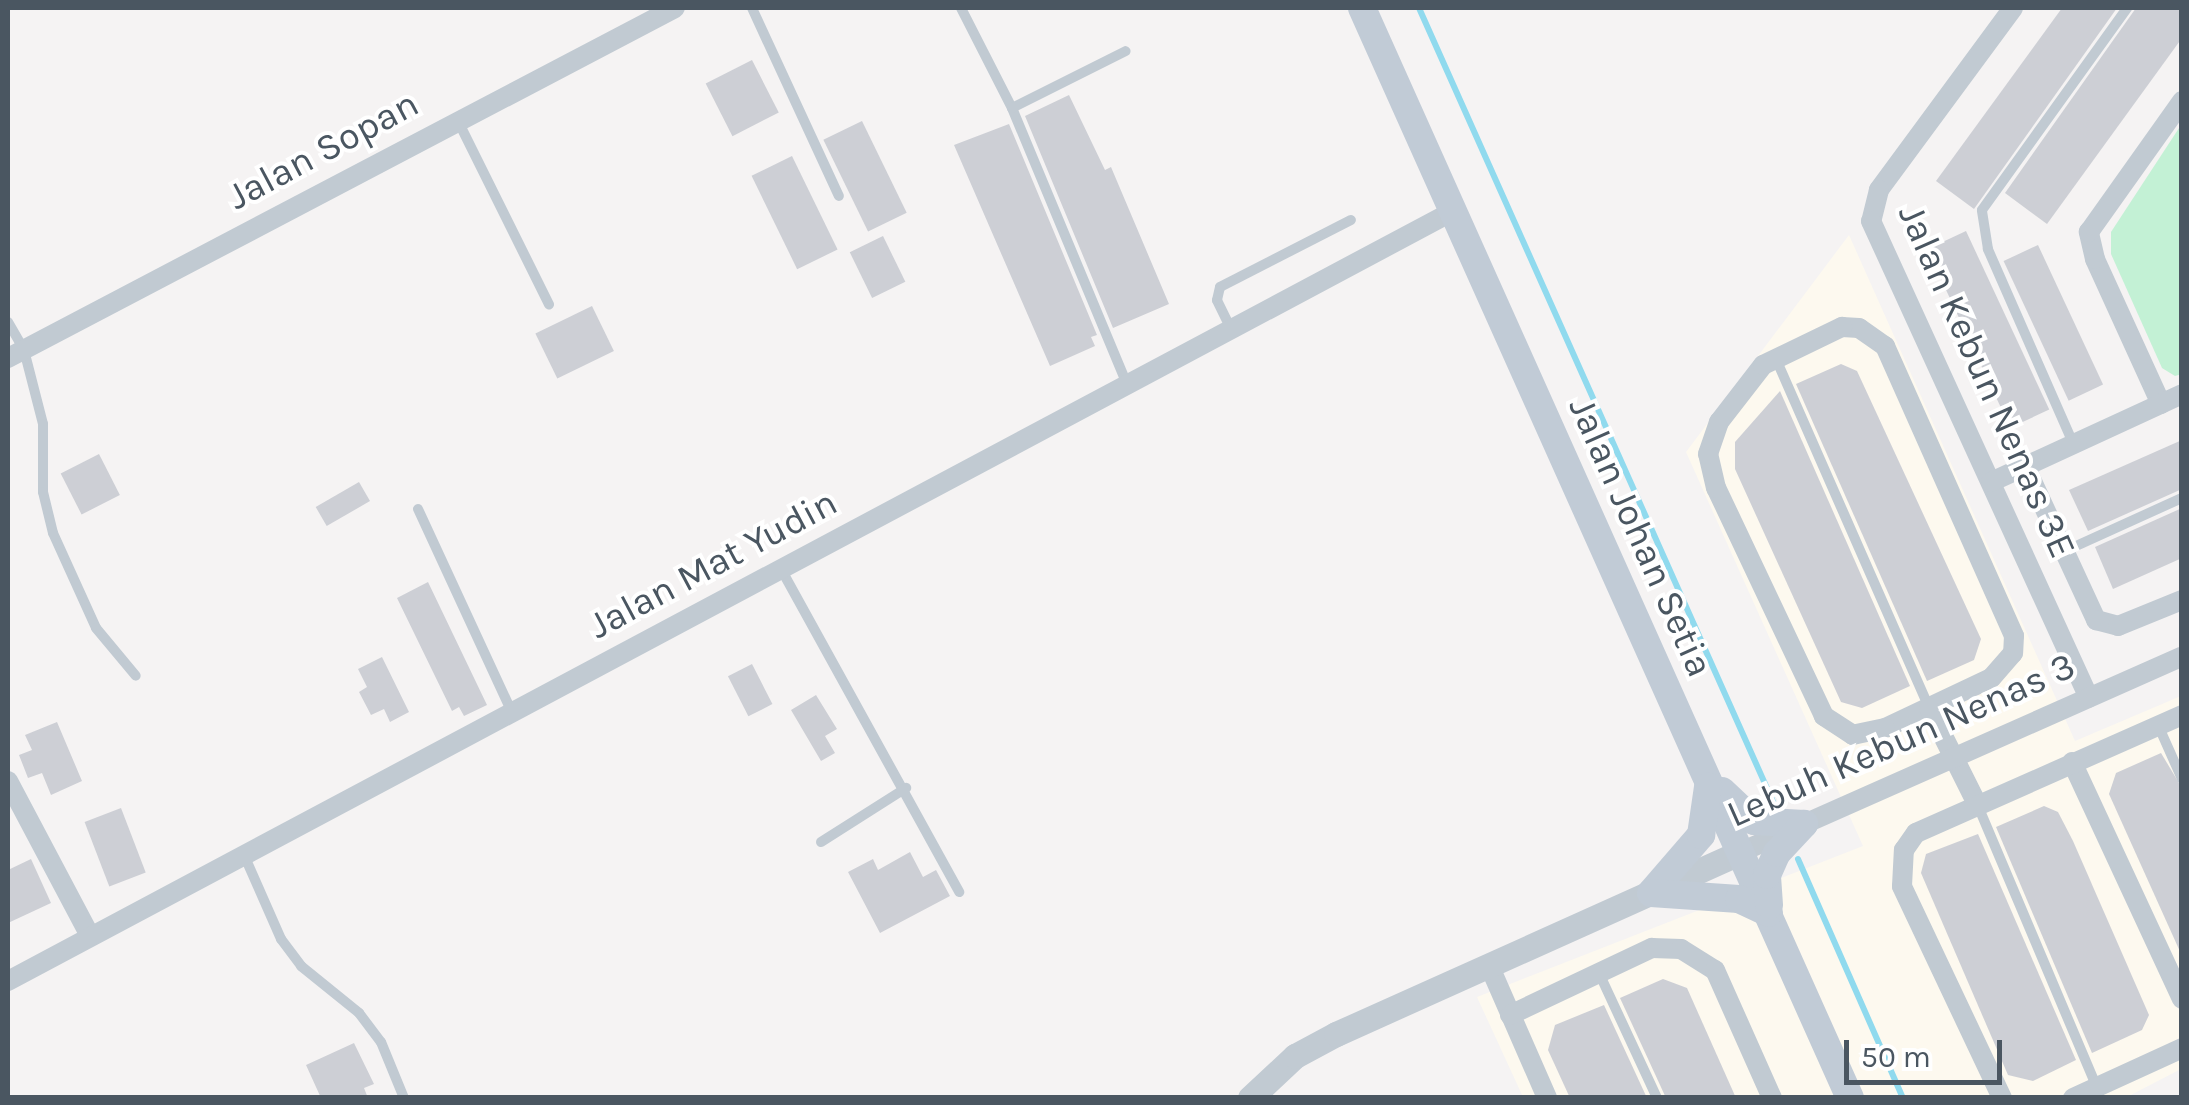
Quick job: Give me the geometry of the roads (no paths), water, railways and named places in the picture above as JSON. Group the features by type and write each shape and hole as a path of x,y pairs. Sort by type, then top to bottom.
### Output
{"main road":[{"name":"Jalan Johan Setia","path":"1362,8 1850,1098"},
{"path":"1708,775 1754,821 1804,824"},
{"path":"1651,893 1702,836 1708,775"},
{"path":"1651,893 1739,899 1770,913 1767,875 1776,853 1804,824"}],"street":[{"name":"Jalan Sopan","path":"16,354 457,118 675,8"},
{"name":"Jalan Kebun Nenas 3E","path":"2012,8 1870,209 2089,698"},
{"path":"2161,404 2095,260 2089,232 2182,101"},
{"name":"Jalan Mat Yudin","path":"8,981 1453,212"},
{"path":"1842,327 1859,328 1885,346 2011,619 2013,654 2005,667 1930,708 1866,734 1838,730 1824,716 1716,488 1708,454 1719,422 1776,358 1842,327"},
{"path":"1991,482 2182,394"},
{"path":"2025,466 2086,603 2106,625 2134,622 2182,600"},
{"name":"Lebuh Kebun Nenas 3","path":"1250,1098 1295,1056 1741,852 2182,658"},
{"path":"1930,708 1977,804"},
{"path":"2002,1098 1902,886 1904,850 1916,833 2182,715"},
{"path":"2072,762 2182,998"},
{"path":"8,782 90,936"},
{"path":"1510,1015 1652,948 1681,949 1708,962 1772,1098"},
{"path":"1490,965 1548,1098"},
{"path":"2073,1098 2182,1048"}],"lane":[{"path":"752,8 839,196"},
{"path":"961,8 1012,108 1128,384"},
{"path":"2073,443 1988,249 1982,210 2127,8"},
{"path":"1012,108 1126,51"},
{"path":"457,118 549,304"},
{"path":"1232,330 1216,294 1226,281 1351,220"},
{"path":"8,322 43,424 44,492 52,532 96,628 136,676"},
{"path":"1776,358 1930,708"},
{"path":"2065,551 2182,498"},
{"path":"418,509 512,710"},
{"path":"781,568 906,788 959,892"},
{"path":"2157,724 2182,779"},
{"path":"821,842 906,788"},
{"path":"1977,804 2096,1086"},
{"path":"244,856 281,938 301,966 359,1013 381,1042 404,1098"},
{"path":"1599,972 1656,1098"}],"waterway":[{"path":"1419,8 1774,804"},
{"path":"1798,859 1903,1098"}]}
